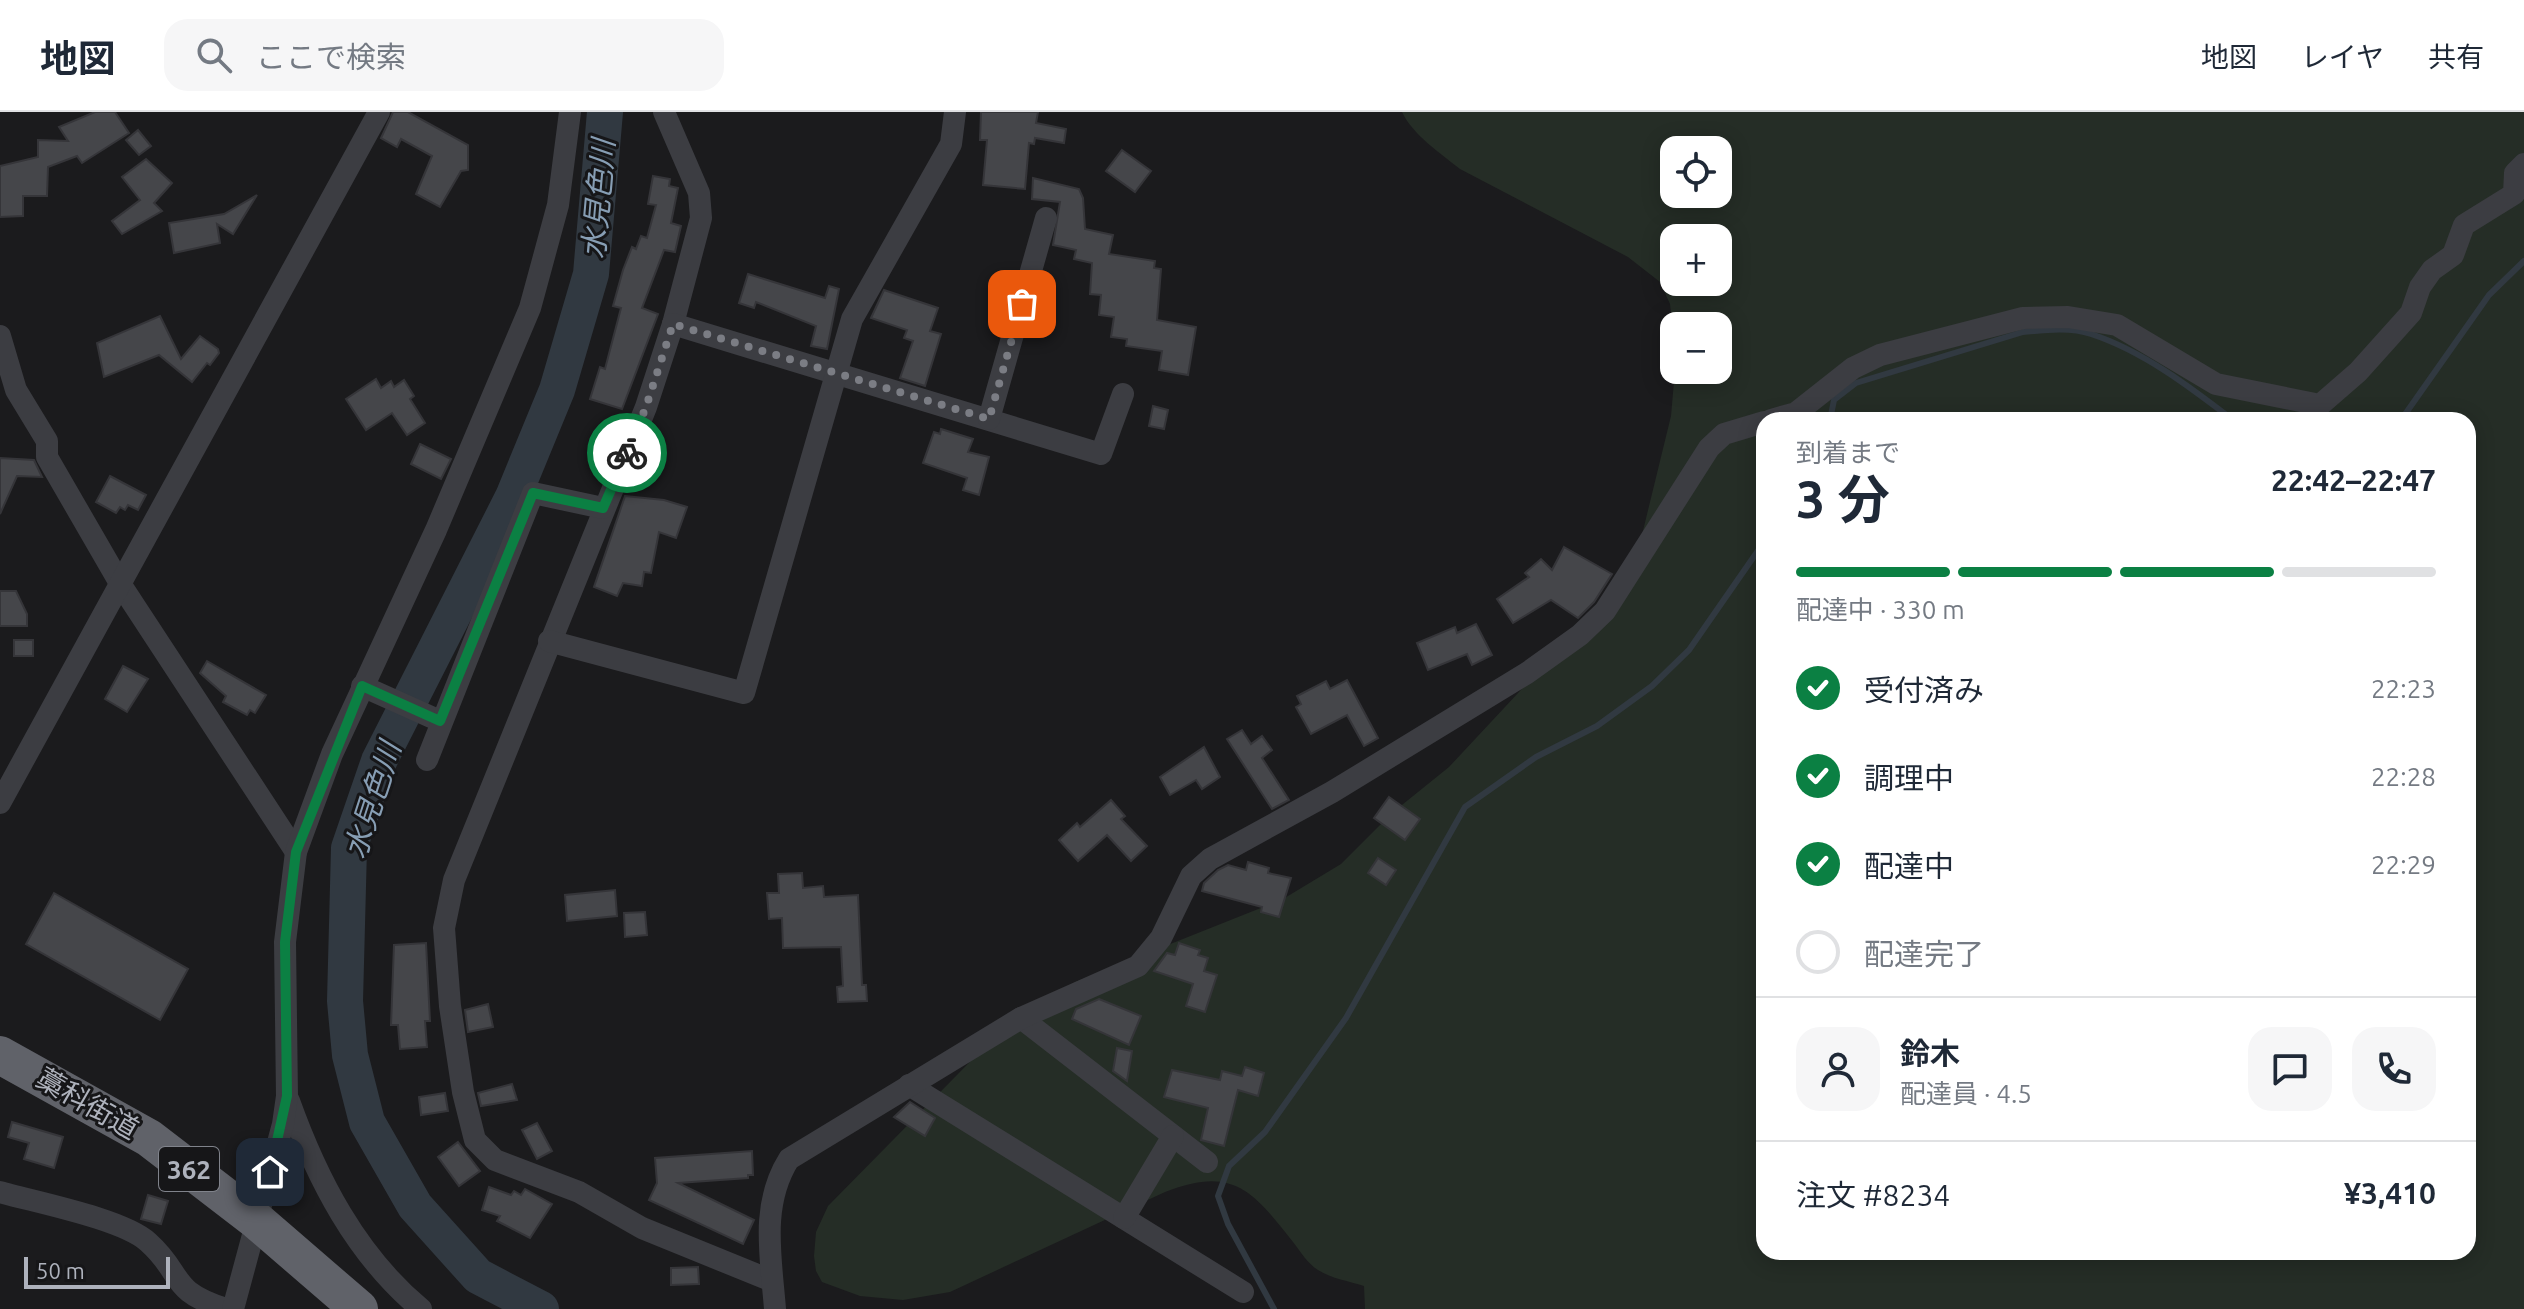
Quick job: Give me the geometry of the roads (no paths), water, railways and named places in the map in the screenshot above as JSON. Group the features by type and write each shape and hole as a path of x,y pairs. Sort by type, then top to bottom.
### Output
{"highway":[{"name":"藁科街道","path":"0,1055 149,1138 257,1221 359,1309"}],"street":[{"path":"0,803 379,112"},
{"path":"233,1309 287,1096 285,942 296,852 370,691 530,308 558,205 570,112"},
{"path":"664,112 699,193 701,218 673,324 646,407 454,880 444,928 450,1006 463,1092 475,1140 495,1160 579,1192 642,1228 772,1281"},
{"path":"549,641 744,693 852,319 951,144 955,112"},
{"path":"1797,412 1853,368 1880,355 2023,318 2068,317 2117,325 2216,384 2320,405 2358,372 2411,313 2420,287 2432,270 2453,255 2464,225 2514,194 2515,173 2524,164"},
{"path":"989,419 1046,218"},
{"path":"673,324 1101,454 1123,394"},
{"path":"0,336 16,390 47,441 47,457"},
{"path":"0,389 47,457 121,585 296,852"},
{"path":"775,1307 771,1204 774,1183 789,1159 1021,1018 1138,966 1161,938 1191,876 1210,859 1332,792 1514,681 1580,635 1605,611 1709,448 1724,434 1756,424"},
{"path":"427,760 533,493 603,508"},
{"path":"370,691 440,721"},
{"path":"1021,1018 1207,1162"},
{"path":"909,1085 1243,1292"},
{"path":"287,1096 306,1150 332,1201 381,1269 421,1309"},
{"path":"1124,1218 1173,1136"},
{"path":"0,1192 129,1230 148,1242 179,1286 197,1300 226,1309"}],"waterway":[{"name":"水見色川","path":"541,1309 478,1276 415,1206 367,1122 350,1055 345,1001 349,848 379,761 513,497 557,390 591,274 605,112"},
{"path":"2407,412 2489,295 2524,261"},
{"path":"1832,412 1834,400 1856,383 2023,332 2057,330 2091,334 2129,350 2183,383 2222,412"},
{"path":"1274,1309 1228,1224 1218,1196 1229,1166 1265,1132 1346,1018 1465,807 1536,757 1597,726 1652,686 1689,650 1756,554"}]}
